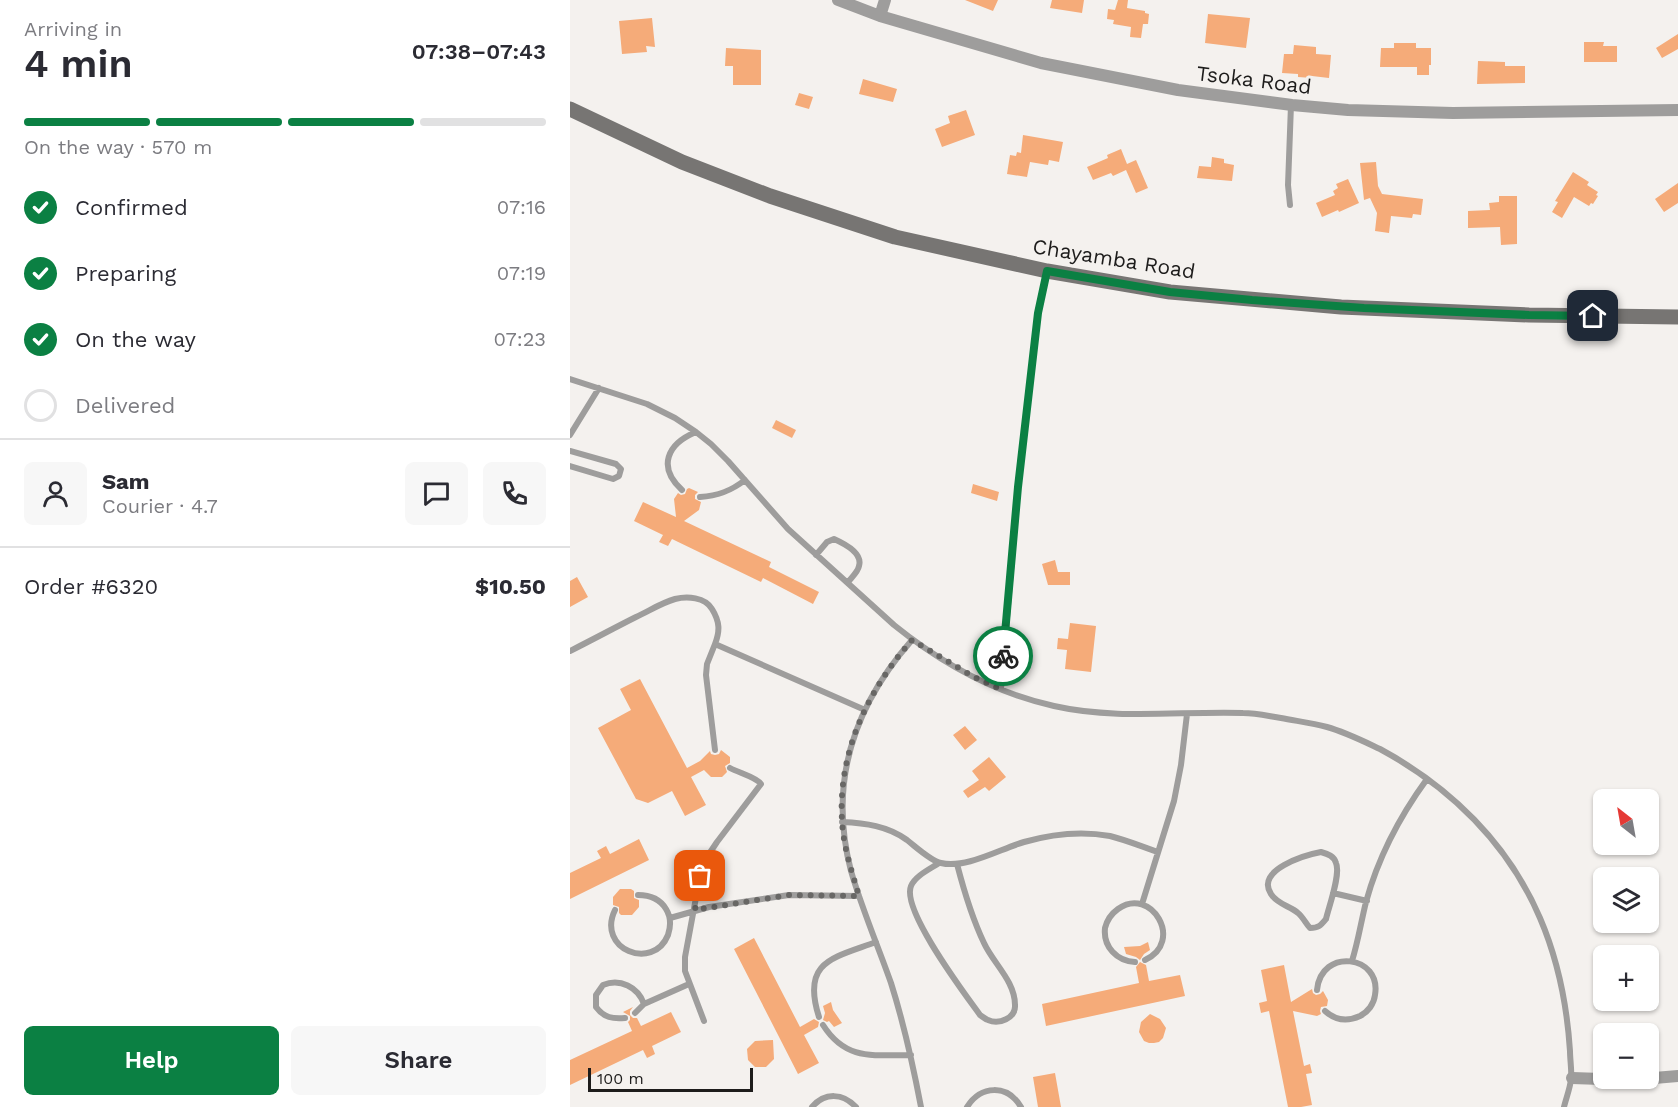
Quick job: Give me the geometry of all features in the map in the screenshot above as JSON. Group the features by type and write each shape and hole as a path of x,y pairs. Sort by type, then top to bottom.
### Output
{"main road":[{"name":"Chayamba Road","path":"570,109 682,162 770,196 895,237 1047,271 1170,292 1330,306 1529,315 1678,317"}],"street":[{"name":"Tsoka Road","path":"838,0 880,16 1041,63 1178,90 1292,105 1348,110 1453,113 1678,110"},
{"path":"880,16 885,0"},
{"path":"1572,1078 1631,1080 1678,1076"}],"lane":[{"path":"1290,205 1288,185 1292,105"},
{"path":"1000,689 1018,487 1038,313 1047,271"},
{"path":"570,379 662,410 696,432 711,444 788,529 912,640 974,677 1023,699 1057,707 1138,714 1246,713 1328,727 1364,741 1401,760 1427,779 1454,799 1480,825 1502,851 1533,901 1556,962 1569,1032 1572,1078 1564,1107"},
{"path":"570,435 599,388"},
{"path":"682,490 672,478 667,462 678,442 696,432"},
{"path":"570,451 616,464 621,469 619,476 613,479 570,466"},
{"path":"700,496 724,493 734,489 745,480"},
{"path":"816,555 827,542 834,539 843,543 860,561 859,568 848,582"},
{"path":"570,651 676,599 689,597 709,604 719,625 719,633 707,664 706,675 715,750"},
{"path":"912,640 895,658 880,681 856,731 848,753 844,776 842,822 845,844 859,896 893,992 911,1055 921,1107"},
{"path":"715,644 865,711"},
{"path":"1142,904 1174,801 1187,714"},
{"path":"704,1021 685,971 685,957 700,876 705,860 761,784 730,768"},
{"path":"1352,961 1367,901 1383,854 1399,822 1427,779"},
{"path":"842,822 863,822 891,831 939,863 957,864 1025,842 1055,835 1089,833 1112,837 1158,852"},
{"path":"1322,852 1330,855 1336,861 1338,870 1333,893 1326,919 1322,925 1310,928 1299,914 1271,894 1268,886 1269,878 1281,867 1322,852"},
{"path":"939,863 919,877 911,886 912,908 933,946 981,1015 989,1021 998,1022 1009,1018 1016,1004 1007,980 985,946 965,897 957,864"},
{"path":"1333,893 1367,901"},
{"path":"615,910 611,919 612,934 620,946 633,953 648,953 661,946 669,933 670,918 658,900 638,895"},
{"path":"670,918 695,910 789,895 859,896"},
{"path":"1135,962 1116,956 1108,947 1105,937 1106,925 1111,915 1119,908 1130,904 1142,904 1152,909 1160,918 1163,929 1162,940 1157,951 1145,960"},
{"path":"819,1017 814,998 814,986 815,976 820,968 837,956 876,942"},
{"path":"1317,990 1319,977 1325,969 1342,960 1362,964 1374,979 1375,998 1371,1007 1364,1014 1355,1019 1345,1020 1336,1018 1325,1011"},
{"path":"625,1018 605,1016 596,1007 596,995 603,985 615,982 632,986 641,996 644,1004"},
{"path":"635,1013 644,1004 689,984"},
{"path":"823,1025 835,1041 855,1053 911,1055"},
{"path":"966,1107 979,1094 997,1090 1014,1098 1021,1107"},
{"path":"812,1107 819,1100 832,1096 846,1098 856,1107"}],"building":[{"path":"965,0 998,0 993,11"},
{"path":"1052,0 1084,0 1082,13 1050,8"},
{"path":"1118,0 1128,0 1127,8 1145,11 1149,14 1148,24 1143,24 1141,38 1130,37 1131,27 1113,24 1114,20 1107,19 1108,9 1115,10"},
{"path":"1208,14 1250,18 1246,48 1205,43"},
{"path":"652,18 655,47 646,46 647,52 622,54 619,21"},
{"path":"1678,34 1678,49 1662,58 1656,48"},
{"path":"1584,42 1604,42 1603,46 1617,46 1617,62 1584,62"},
{"path":"1394,43 1416,43 1416,48 1431,48 1429,75 1417,75 1417,67 1380,67 1381,48 1394,48"},
{"path":"1294,45 1316,47 1316,54 1331,55 1329,78 1298,77 1298,74 1282,73 1284,54 1293,54"},
{"path":"726,48 761,50 761,85 733,85 733,66 725,66"},
{"path":"1478,61 1505,62 1505,66 1525,66 1525,83 1477,84"},
{"path":"863,79 897,89 893,102 859,94"},
{"path":"799,93 813,97 809,109 795,105"},
{"path":"966,110 975,135 942,147 935,129 950,123 948,116"},
{"path":"1023,135 1063,142 1059,162 1049,160 1048,165 1030,162 1027,177 1007,174 1010,155 1016,156 1017,152 1021,153"},
{"path":"1121,149 1127,164 1136,160 1148,188 1136,193 1126,170 1113,176 1111,173 1093,180 1087,167 1108,158 1107,155"},
{"path":"1212,157 1224,159 1224,163 1234,165 1232,181 1197,178 1199,166 1211,167"},
{"path":"1376,162 1378,186 1382,194 1423,199 1421,215 1413,214 1412,218 1391,216 1389,233 1375,231 1377,213 1370,198 1364,200 1360,163"},
{"path":"1573,172 1589,182 1587,185 1598,192 1596,195 1598,196 1589,206 1574,197 1562,218 1552,212 1558,202 1555,201"},
{"path":"1348,179 1359,203 1322,217 1316,203 1335,195 1333,191 1338,188 1336,184"},
{"path":"1678,183 1678,203 1664,212 1655,199"},
{"path":"1499,196 1517,196 1517,244 1501,245 1500,227 1468,228 1468,211 1490,210 1489,203 1499,202"},
{"path":"776,420 796,430 792,438 772,428"},
{"path":"973,484 999,492 997,501 971,493"},
{"path":"689,488 698,492 695,499 701,502 699,510 684,521 771,562 769,567 819,592 813,604 763,578 761,582 672,539 668,546 659,542 663,535 634,521 643,502 676,517 674,499 678,493 685,494"},
{"path":"1055,560 1058,572 1070,572 1070,585 1048,585 1042,564"},
{"path":"577,577 588,597 570,607 570,581"},
{"path":"1070,623 1096,626 1091,672 1065,669 1067,650 1057,649 1058,638 1068,639"},
{"path":"640,679 687,768 700,761 710,751 715,755 721,750 730,757 730,763 725,766 727,772 722,777 711,777 704,770 691,777 706,805 685,816 672,791 648,803 636,799 598,728 631,710 620,689"},
{"path":"965,726 977,740 965,750 953,735"},
{"path":"989,757 1006,777 989,791 985,787 968,798 963,791 979,780 972,771"},
{"path":"639,839 649,860 570,899 570,873 601,858 597,851 606,846 610,854"},
{"path":"620,889 631,889 634,891 634,898 639,900 639,907 632,915 621,915 619,907 613,905 613,897"},
{"path":"754,938 800,1027 814,1019 819,1022 818,1027 804,1035 819,1063 798,1074 734,949"},
{"path":"1148,942 1150,950 1140,960 1126,954 1124,947 1140,946"},
{"path":"1140,962 1146,965 1149,981 1180,975 1185,996 1046,1026 1042,1004 1139,983 1136,967"},
{"path":"1284,965 1291,1002 1312,989 1316,995 1323,991 1328,1000 1327,1006 1321,1007 1321,1014 1317,1016 1293,1011 1304,1066 1310,1064 1312,1073 1306,1074 1312,1105 1301,1107 1288,1107 1269,1011 1261,1013 1259,1003 1267,1001 1261,970"},
{"path":"831,1002 833,1010 842,1023 834,1027 829,1021 823,1020 825,1013 823,1006"},
{"path":"633,1007 630,1015 637,1018 641,1026 671,1012 681,1032 652,1046 655,1054 647,1058 643,1050 570,1085 570,1060 632,1031 628,1022 630,1016 623,1012"},
{"path":"1150,1014 1160,1019 1166,1028 1159,1042 1144,1041 1139,1032 1141,1022"},
{"path":"773,1040 774,1059 766,1067 755,1067 748,1060 747,1049 755,1041"},
{"path":"1055,1073 1061,1107 1038,1107 1033,1077"}],"way so far":[{"path":"700,876 695,910 789,895 859,896 851,871 842,822 844,776 848,753 856,731 880,681 895,658 912,640 974,677 1000,689 1003,656"}],"route":[{"path":"1003,656 1018,487 1038,313 1047,271 1170,292 1252,300 1341,307 1593,316"}]}
